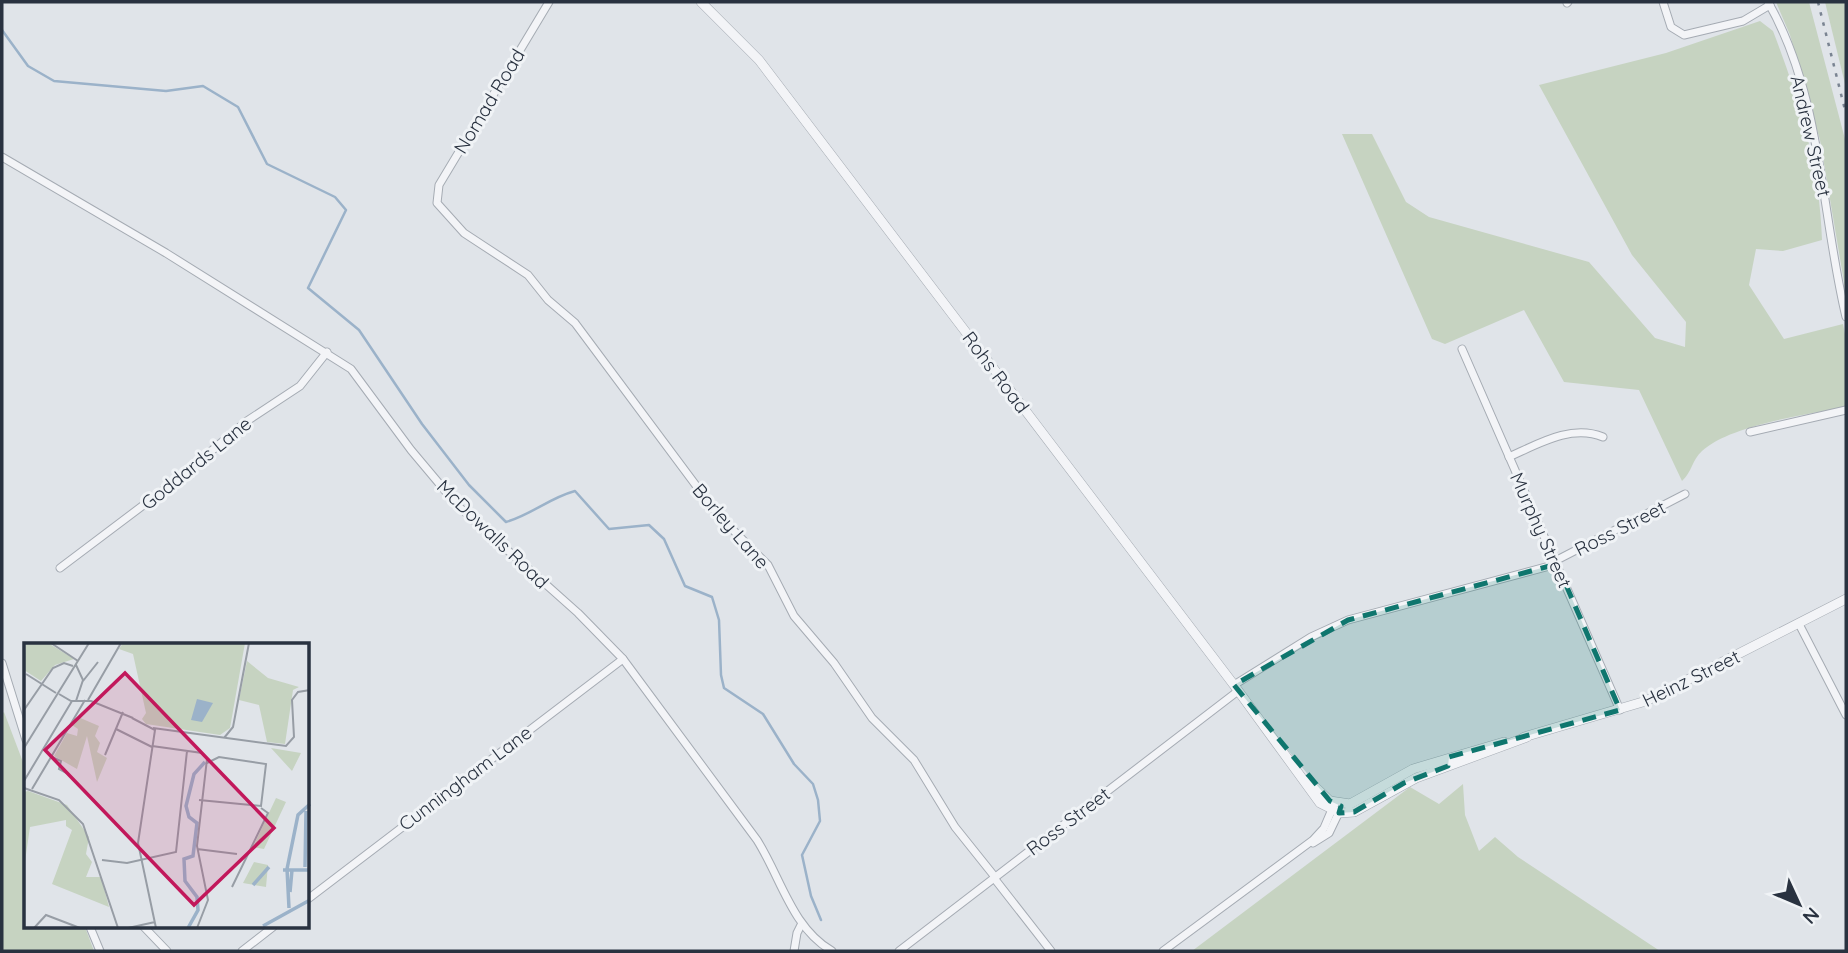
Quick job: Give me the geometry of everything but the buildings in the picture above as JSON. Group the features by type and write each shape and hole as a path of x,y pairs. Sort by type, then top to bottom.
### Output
{"street":[{"name":"Nomad Road","path":"437,203 439,185 549,2"},
{"name":"Rohs Road","path":"701,2 759,60 1236,688 1315,799 1337,808"},
{"path":"1663,2 1671,27 1684,35 1742,21 1769,4"},
{"name":"Andrew Street","path":"1769,4 1788,40 1819,157 1836,276 1846,317"},
{"name":"McDowalls Road","path":"2,157 327,352 358,377 411,450 458,506 578,613 623,659 757,840 780,878 801,925 832,951"},
{"name":"Borley Lane","path":"437,203 464,233 528,275 548,300 575,323 696,487 768,565 794,616 834,663 873,718 914,761 955,827 1051,951"},
{"name":"Murphy Street","path":"1462,349 1620,710"},
{"name":"Goddards Lane","path":"60,568 178,479 247,421 300,386 327,352"},
{"path":"1750,432 1846,410"},
{"path":"1509,457 1563,435 1590,433 1603,437"},
{"name":"Ross Street","path":"900,951 1236,688 1311,637 1348,620 1556,563 1685,494"},
{"name":"Heinz Street","path":"1337,808 1361,809 1404,783 1449,762 1620,710 1667,691 1846,599"},
{"path":"1799,624 1846,715"},
{"name":"Cunningham Lane","path":"310,897 623,659"},
{"path":"2,663 24,734"},
{"path":"1163,951 1303,848 1324,828 1337,808"},
{"path":"794,951 801,925"},
{"path":"90,928 100,951"},
{"path":"145,928 167,951"},
{"path":"242,951 271,928"}],"highlighted area":[{"path":"1557,564 1620,710 1449,757 1448,766 1404,783 1354,812 1339,813 1341,806 1330,801 1234,685 1348,620"}],"green space":[{"path":"1776,2 1809,2 1846,143 1846,294 1820,140 1790,35"},
{"path":"1825,2 1846,2 1846,88"},
{"path":"1760,21 1773,31 1799,108 1817,186 1822,240 1783,251 1756,249 1749,285 1784,339 1843,324 1846,339 1846,407 1792,417 1731,434 1702,451 1682,481 1639,390 1564,382 1524,310 1445,344 1432,339 1342,134 1372,134 1406,202 1429,217 1589,262 1655,338 1685,347 1686,322 1632,255 1539,85 1666,53"},
{"path":"4,712 24,765 24,928 85,928 94,951 2,950"},
{"path":"1463,784 1465,815 1479,851 1495,837 1518,857 1660,951 1192,951 1410,787 1439,804"}],"waterway":[{"path":"2,30 28,66 54,81 166,91 203,86 238,107 267,164 335,197 346,210 308,288 359,330 422,424 469,485 506,522 575,491 609,529 649,525 664,539 685,586 712,597 719,620 724,688 763,714 794,764 813,784 820,821 802,855 811,896 821,920"}],"railway":[{"path":"1818,2 1846,114"}]}
